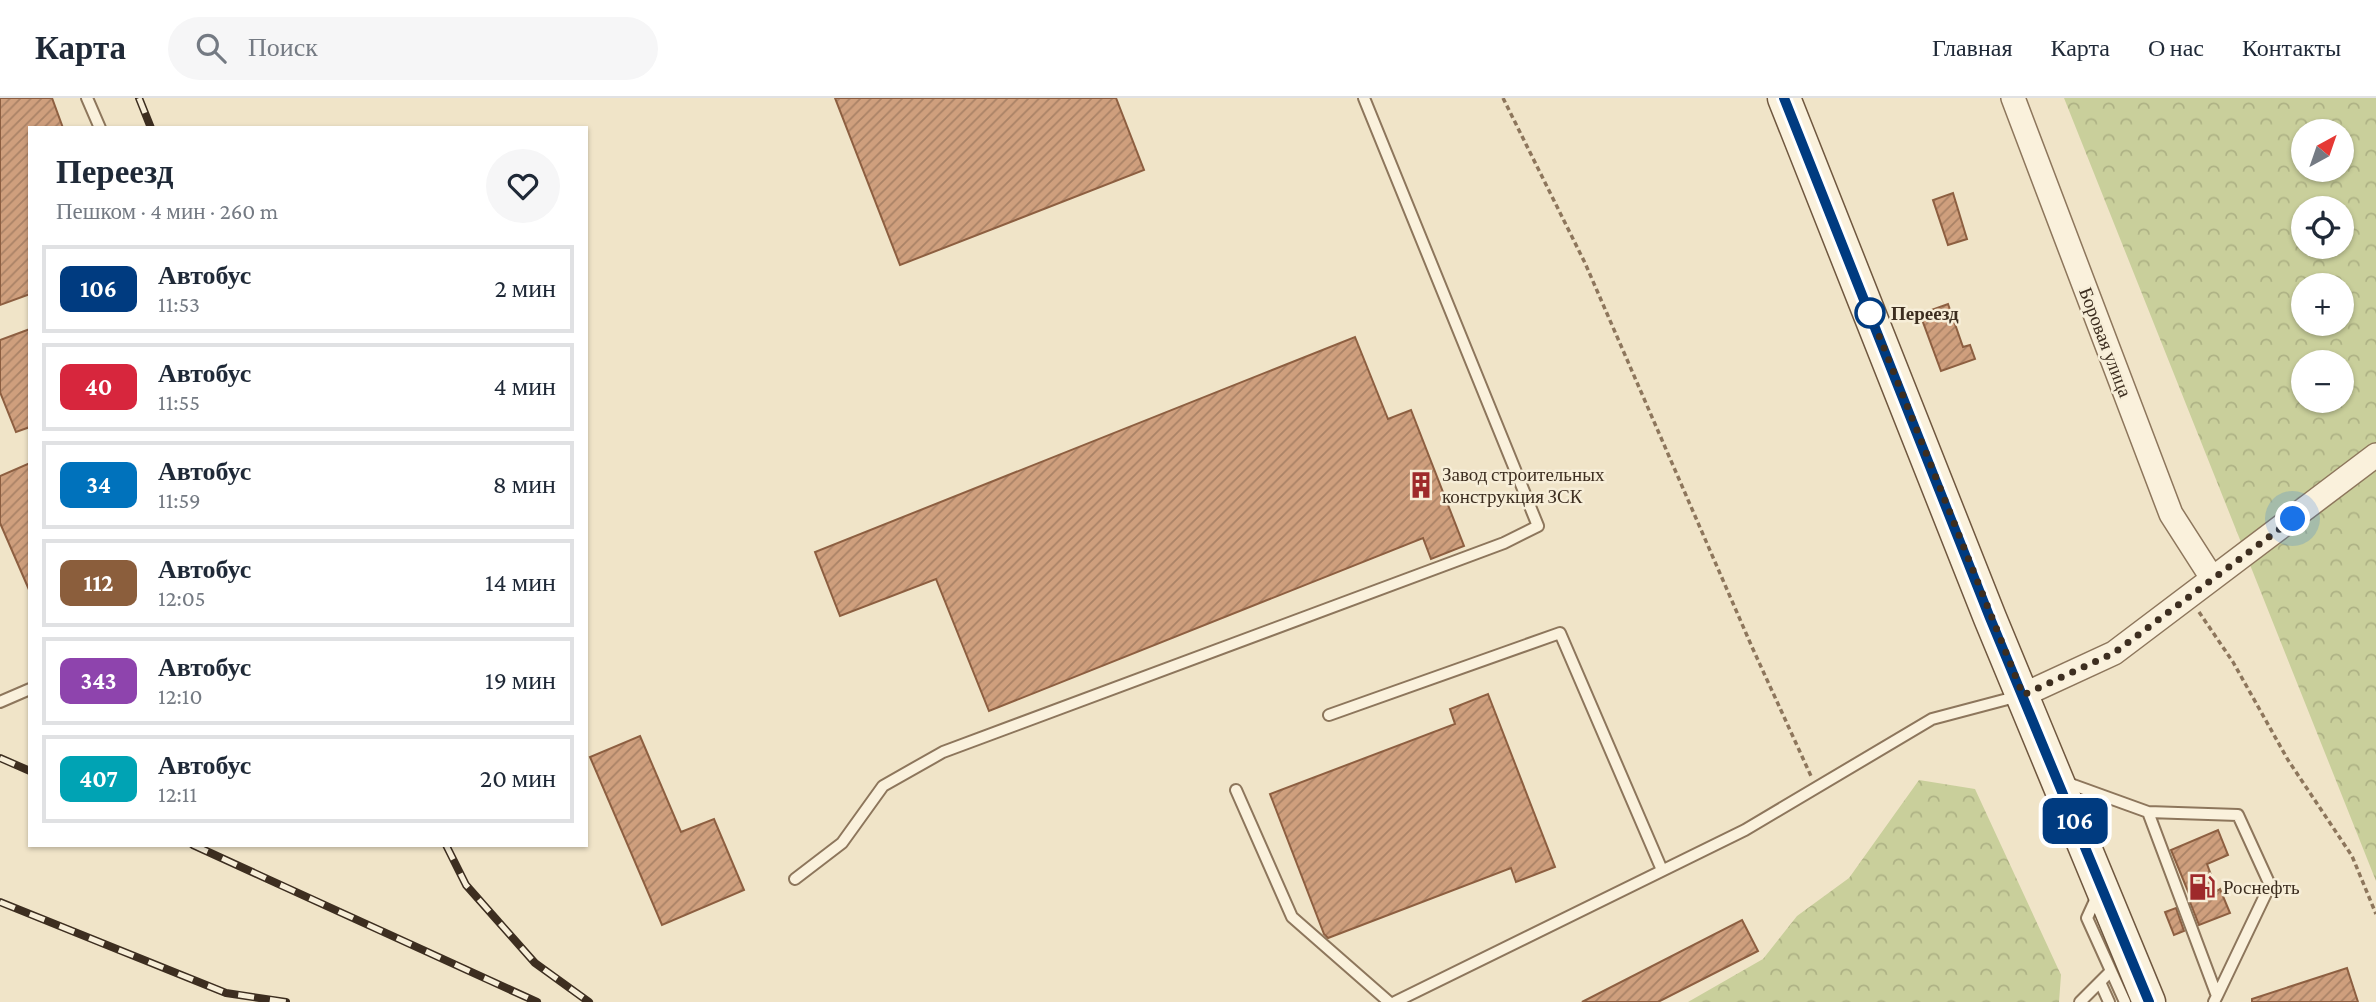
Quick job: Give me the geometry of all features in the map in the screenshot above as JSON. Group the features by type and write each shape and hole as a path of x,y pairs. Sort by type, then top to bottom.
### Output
{"main road":[{"path":"1784,98 2149,1002"}],"street":[{"name":"Боровая улица","path":"2013,98 2171,513 2212,578"},
{"path":"2023,695 2114,653 2376,455"}],"lane":[{"path":"88,98 99,126"},
{"path":"795,879 842,843 884,786 943,752 1504,543 1538,526 1364,98"},
{"path":"1329,715 1560,633 1662,870"},
{"path":"0,702 28,690"},
{"path":"1395,1002 1745,830 1932,719 2023,695"},
{"path":"2058,779 2148,812 2238,815 2270,885 2215,999"},
{"path":"1236,790 1292,917 1389,1002"},
{"path":"2148,812 2215,999"},
{"path":"2102,885 2087,918 2125,1002"},
{"path":"2080,1002 2111,971"},
{"path":"2100,982 2109,1002"}],"path":[{"path":"1503,98 1586,263 1816,788"},
{"path":"2183,601 2202,613 2233,662 2288,760 2352,856 2376,914"}],"green space":[{"path":"2064,98 2376,98 2376,881"},
{"path":"1919,780 1975,789 2061,975 2059,1002 1688,1002 1763,959 1797,916 1849,878"}],"building":[{"path":"0,98 52,98 62,126 28,126 28,295 0,305"},
{"path":"835,98 1116,98 1144,170 900,265"},
{"path":"1953,193 1967,239 1948,245 1933,200"},
{"path":"1948,304 1963,347 1970,345 1975,359 1941,371 1920,314"},
{"path":"28,330 28,428 16,432 0,392 0,340"},
{"path":"1355,337 1388,419 1411,410 1464,546 1431,559 1423,538 989,711 936,579 840,616 815,552"},
{"path":"28,464 28,587 0,523 0,476"},
{"path":"1488,694 1555,867 1516,882 1511,868 1328,938 1324,934 1270,794 1455,724 1450,709"},
{"path":"640,736 681,832 714,819 744,890 662,925 590,757"},
{"path":"2218,830 2228,855 2207,864 2217,891 2220,889 2230,913 2199,925 2171,850"},
{"path":"2176,908 2184,931 2174,935 2165,912"},
{"path":"1742,920 1758,951 1658,1002 1582,1002"},
{"path":"2347,968 2358,1002 2252,1002 2252,999"}],"railway":[{"path":"139,98 150,126"},
{"path":"0,758 28,770"},
{"path":"197,847 537,1002"},
{"path":"447,847 466,885 535,963 589,1002"},
{"path":"0,902 226,993 286,1002"}],"bus line":[{"name":"106","path":"1784,98 1990,618 2149,1002"}],"place":[{"name":"Переезд","path":"1870,313"},
{"name":"Завод строительных конструкция ЗСК","path":"1421,485"},
{"name":"Роснефть","path":"2202,887"}],"route":[{"path":"1870,313 2023,695 2114,653 2293,519"}]}
